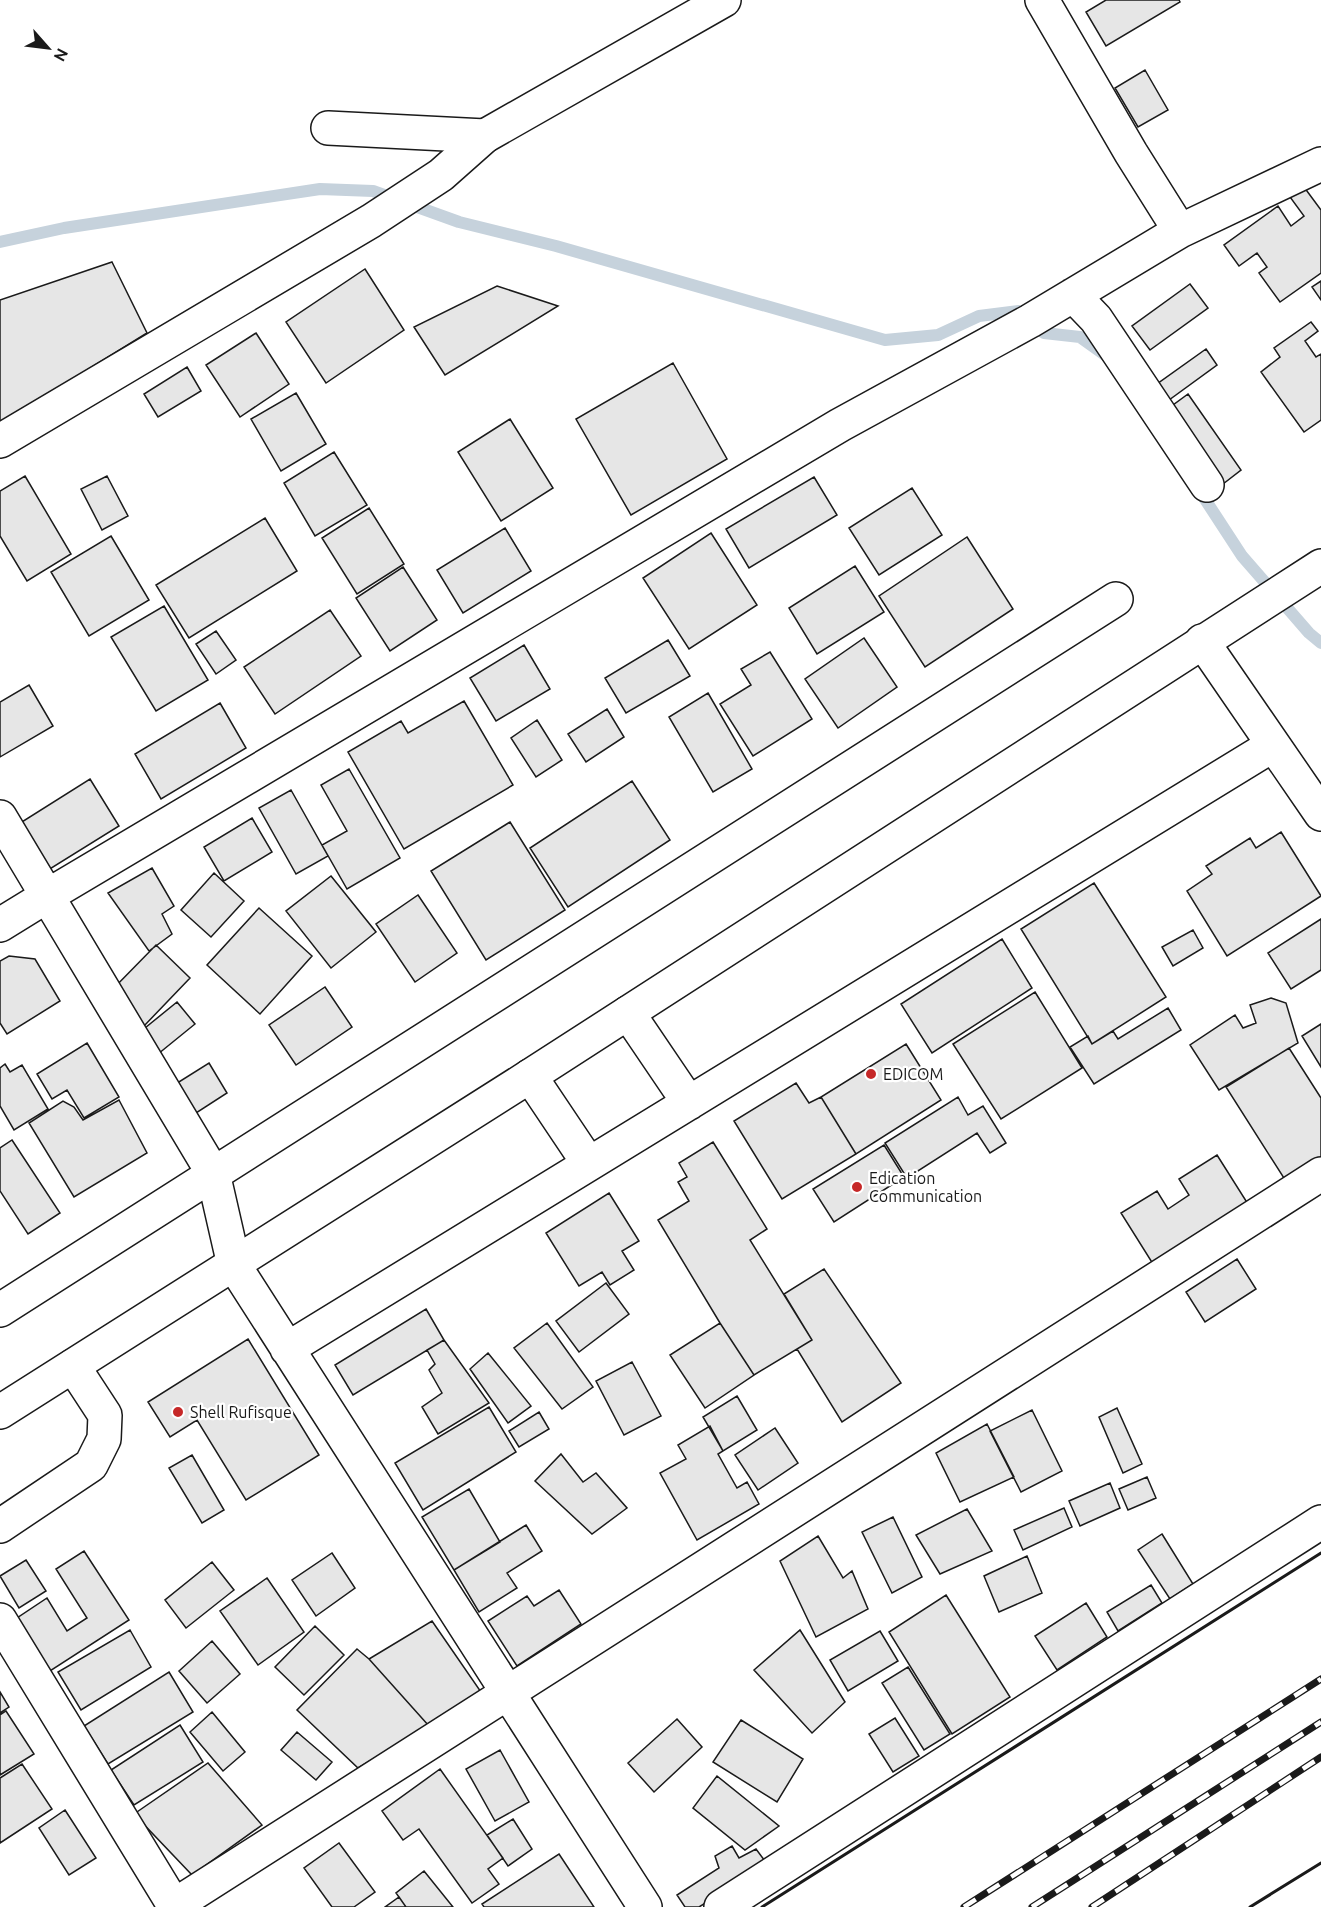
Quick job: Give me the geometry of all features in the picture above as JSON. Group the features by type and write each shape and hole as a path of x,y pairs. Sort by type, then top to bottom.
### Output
{"main road":[{"path":"0,441 371,221 441,176 485,136 724,0"},
{"path":"1042,0 1131,153 1180,231"},
{"path":"328,128 485,136"},
{"path":"0,925 840,426 1008,334 1180,231 1321,164"},
{"path":"1073,295 1096,319 1207,485"},
{"path":"0,1412 530,1076 1202,641 1308,575"},
{"path":"0,1310 1116,599"},
{"path":"1202,641 1321,814"},
{"path":"287,1349 1273,745"},
{"path":"0,817 213,1173 234,1265 645,1907"},
{"path":"628,1013 689,1103"},
{"path":"530,1076 589,1164"},
{"path":"0,1620 174,1906 1321,1174"},
{"path":"0,1526 91,1465 104,1439 105,1415 73,1366"},
{"path":"722,1907 1321,1522"}],"building":[{"path":"1106,0 1179,0 1180,2 1106,46 1086,12"},
{"path":"1145,70 1168,110 1138,127 1115,88"},
{"path":"1304,187 1321,210 1321,273 1280,302 1259,273 1267,267 1257,253 1239,266 1224,245 1278,206 1291,226 1304,216 1290,197"},
{"path":"112,262 147,333 0,424 0,300"},
{"path":"365,269 404,330 326,383 286,322"},
{"path":"1321,281 1321,300 1312,287"},
{"path":"1190,284 1208,308 1150,350 1132,326"},
{"path":"497,286 558,306 445,375 414,327"},
{"path":"1311,322 1318,331 1305,341 1316,357 1321,354 1321,420 1304,432 1261,372 1280,357 1274,348"},
{"path":"256,333 289,384 240,417 206,365"},
{"path":"1206,349 1217,365 1169,400 1157,384"},
{"path":"673,363 727,459 631,515 576,419"},
{"path":"187,367 201,391 158,417 144,394"},
{"path":"296,393 326,444 281,471 251,419"},
{"path":"1188,394 1241,470 1223,484 1169,408"},
{"path":"510,419 553,488 501,521 458,452"},
{"path":"334,452 367,505 315,536 284,483"},
{"path":"25,476 71,554 27,581 0,536 0,491"},
{"path":"107,476 128,516 102,530 81,489"},
{"path":"814,477 837,515 749,568 726,529"},
{"path":"912,488 942,535 879,575 849,528"},
{"path":"369,508 404,564 357,594 322,538"},
{"path":"265,518 297,571 189,638 156,585"},
{"path":"505,528 531,571 463,613 437,570"},
{"path":"711,533 757,605 689,649 643,578"},
{"path":"111,536 149,600 89,636 51,572"},
{"path":"967,537 1013,609 925,667 879,596"},
{"path":"855,566 884,612 817,654 789,608"},
{"path":"403,567 437,620 390,651 356,598"},
{"path":"164,606 208,680 156,711 111,637"},
{"path":"330,610 361,656 275,714 244,667"},
{"path":"216,631 236,660 216,674 196,644"},
{"path":"864,638 897,687 838,728 805,679"},
{"path":"668,640 690,676 626,713 605,678"},
{"path":"524,645 550,689 496,721 470,678"},
{"path":"770,652 812,719 753,756 720,704 751,685 741,669"},
{"path":"29,685 53,726 0,757 0,702"},
{"path":"708,693 752,769 713,792 669,717"},
{"path":"464,701 513,785 404,849 348,752 401,721 408,733"},
{"path":"220,703 246,748 161,799 135,754"},
{"path":"607,709 624,737 586,762 568,734"},
{"path":"537,720 562,760 536,777 511,738"},
{"path":"349,769 400,858 347,889 322,845 347,831 321,785"},
{"path":"90,779 119,826 45,872 17,825"},
{"path":"632,781 670,840 568,907 530,848"},
{"path":"291,790 328,856 296,874 259,808"},
{"path":"252,818 272,852 224,881 204,847"},
{"path":"510,822 565,910 486,960 431,871"},
{"path":"1281,832 1321,896 1227,956 1187,891 1212,874 1206,866 1250,838 1256,848"},
{"path":"152,868 174,906 162,914 172,934 149,951 108,893"},
{"path":"214,873 244,901 211,937 181,910"},
{"path":"331,876 376,932 331,968 286,911"},
{"path":"1094,883 1166,997 1092,1044 1021,929"},
{"path":"418,895 457,953 415,982 376,924"},
{"path":"259,908 312,956 260,1014 207,965"},
{"path":"1321,919 1321,970 1291,989 1268,953"},
{"path":"1193,930 1203,948 1173,966 1162,947"},
{"path":"1002,939 1032,988 932,1053 901,1004"},
{"path":"156,945 190,978 144,1026 109,993"},
{"path":"9,956 35,959 60,1001 7,1034 0,1023 0,961"},
{"path":"325,987 352,1027 296,1065 269,1025"},
{"path":"1035,992 1082,1068 1001,1119 953,1044"},
{"path":"1271,998 1286,1003 1298,1043 1219,1090 1190,1045 1235,1015 1243,1028 1256,1023 1250,1005"},
{"path":"177,1002 195,1024 158,1054 140,1032"},
{"path":"1168,1008 1181,1030 1094,1084 1070,1047 1088,1036 1092,1044 1113,1031 1118,1039"},
{"path":"1321,1024 1321,1067 1302,1036"},
{"path":"87,1043 119,1097 84,1118 67,1090 52,1099 37,1074"},
{"path":"906,1044 941,1100 856,1154 821,1097"},
{"path":"1289,1048 1321,1098 1321,1166 1289,1186 1226,1087"},
{"path":"209,1063 227,1093 193,1115 174,1085"},
{"path":"5,1064 10,1072 22,1065 48,1109 14,1130 0,1106 0,1068"},
{"path":"796,1083 809,1103 821,1097 856,1154 782,1199 734,1121"},
{"path":"958,1097 968,1115 983,1106 1006,1143 990,1153 977,1133 907,1178 885,1143"},
{"path":"119,1100 147,1153 74,1197 29,1123 63,1101 74,1107 83,1120"},
{"path":"12,1140 60,1213 28,1234 0,1191 0,1148"},
{"path":"713,1142 767,1229 750,1240 812,1340 754,1375 658,1220 689,1201 678,1182 687,1177 679,1163"},
{"path":"884,1145 904,1177 834,1222 813,1189"},
{"path":"1217,1155 1248,1204 1153,1264 1121,1213 1157,1191 1168,1209 1189,1195 1179,1179"},
{"path":"609,1193 639,1241 622,1251 634,1270 610,1285 602,1272 579,1286 546,1233"},
{"path":"1237,1259 1256,1289 1205,1322 1186,1292"},
{"path":"824,1269 901,1383 842,1422 797,1349 812,1340 784,1294"},
{"path":"606,1283 629,1314 579,1352 556,1321"},
{"path":"426,1309 444,1340 353,1395 335,1365"},
{"path":"547,1323 593,1387 562,1409 514,1348"},
{"path":"720,1323 754,1375 705,1408 670,1355"},
{"path":"248,1339 319,1455 246,1500 197,1420 170,1437 148,1402"},
{"path":"444,1340 489,1403 438,1434 422,1407 442,1393 429,1370 435,1364 427,1350"},
{"path":"488,1353 531,1406 508,1423 470,1369"},
{"path":"632,1362 661,1416 624,1435 596,1381"},
{"path":"737,1396 757,1430 723,1451 703,1417"},
{"path":"489,1407 516,1452 423,1510 395,1463"},
{"path":"1117,1408 1142,1464 1123,1473 1099,1417"},
{"path":"1032,1410 1062,1471 1021,1492 990,1431"},
{"path":"539,1412 549,1429 519,1447 509,1431"},
{"path":"987,1424 1014,1477 960,1502 936,1453"},
{"path":"710,1426 723,1451 718,1454 737,1488 747,1482 759,1504 697,1540 660,1473 686,1459 678,1445"},
{"path":"775,1428 798,1463 758,1490 735,1455"},
{"path":"561,1454 583,1482 596,1473 627,1508 592,1534 535,1481"},
{"path":"192,1455 224,1510 202,1523 169,1468"},
{"path":"1147,1477 1156,1498 1128,1510 1119,1489"},
{"path":"1110,1483 1120,1508 1080,1526 1069,1501"},
{"path":"469,1489 500,1542 454,1570 422,1517"},
{"path":"1064,1508 1072,1527 1023,1550 1014,1530"},
{"path":"967,1509 992,1551 940,1574 916,1535"},
{"path":"893,1517 922,1577 892,1593 862,1532"},
{"path":"526,1525 542,1551 507,1573 517,1588 479,1612 454,1570"},
{"path":"1162,1534 1193,1584 1170,1599 1138,1550"},
{"path":"818,1536 843,1578 852,1571 868,1609 816,1637 780,1561"},
{"path":"84,1551 129,1620 50,1671 17,1618 47,1598 67,1631 87,1618 56,1569"},
{"path":"332,1553 355,1588 316,1616 292,1580"},
{"path":"1027,1556 1042,1593 999,1612 984,1576"},
{"path":"26,1560 46,1591 19,1608 0,1576"},
{"path":"212,1562 234,1590 186,1628 165,1600"},
{"path":"267,1578 304,1632 258,1665 220,1611"},
{"path":"1151,1585 1162,1603 1118,1631 1107,1612"},
{"path":"559,1590 581,1624 517,1666 488,1621 527,1596 534,1606"},
{"path":"946,1595 1010,1697 952,1734 889,1632"},
{"path":"1086,1603 1107,1637 1057,1670 1035,1636"},
{"path":"432,1621 481,1692 429,1726 369,1659"},
{"path":"315,1626 344,1655 304,1695 275,1667"},
{"path":"130,1630 151,1667 81,1710 58,1672"},
{"path":"800,1630 845,1702 812,1733 754,1670"},
{"path":"880,1631 898,1661 848,1691 830,1660"},
{"path":"212,1641 240,1674 207,1703 179,1671"},
{"path":"357,1649 369,1659 429,1726 358,1768 297,1710"},
{"path":"908,1667 950,1734 924,1750 882,1683"},
{"path":"169,1672 193,1712 108,1764 84,1726"},
{"path":"0,1692 9,1707 0,1713"},
{"path":"6,1711 34,1754 0,1775 0,1715"},
{"path":"212,1712 245,1752 223,1771 190,1732"},
{"path":"895,1718 919,1756 893,1772 869,1734"},
{"path":"677,1719 702,1747 654,1792 628,1763"},
{"path":"741,1720 803,1759 777,1802 713,1762"},
{"path":"180,1725 203,1762 134,1805 111,1770"},
{"path":"297,1732 332,1762 316,1780 281,1750"},
{"path":"500,1750 529,1802 495,1821 466,1769"},
{"path":"208,1763 262,1825 192,1875 134,1814"},
{"path":"22,1764 52,1809 0,1843 0,1778"},
{"path":"440,1769 503,1858 488,1869 499,1884 472,1903 419,1829 403,1840 382,1811"},
{"path":"717,1776 779,1826 745,1850 693,1808"},
{"path":"65,1810 96,1858 69,1875 39,1828"},
{"path":"513,1819 532,1849 508,1866 487,1835"},
{"path":"339,1843 375,1892 354,1907 332,1907 304,1868"},
{"path":"732,1846 739,1858 756,1849 768,1865 699,1907 685,1907 677,1895 719,1868 715,1856"},
{"path":"559,1854 594,1907 484,1907 482,1904"},
{"path":"424,1871 453,1907 406,1907 396,1893"},
{"path":"399,1897 406,1907 385,1907"}],"waterway":[{"path":"0,242 64,228 320,189 373,191 459,222 556,246 885,340 938,335 979,316 1019,311 1044,333 1080,337 1108,357"},
{"path":"1197,487 1242,556 1309,633 1321,643"}],"railway":[{"path":"964,1907 1321,1679"},
{"path":"1032,1907 1321,1722"},
{"path":"1092,1907 1321,1757"}],"wall":[{"path":"762,1907 1321,1553"},
{"path":"1250,1907 1321,1863"}],"place":[{"name":"EDICOM","path":"871,1074"},
{"name":"Edication Communication","path":"857,1187"},
{"name":"Shell Rufisque","path":"178,1412"}]}
